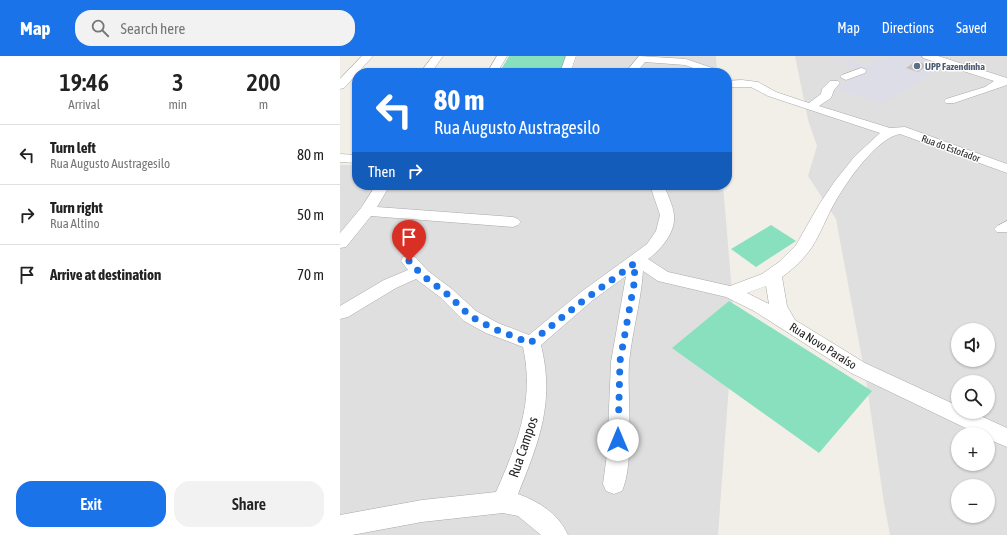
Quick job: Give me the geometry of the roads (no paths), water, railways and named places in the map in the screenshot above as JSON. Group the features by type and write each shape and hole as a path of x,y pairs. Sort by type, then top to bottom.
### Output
{"street":[{"path":"357,68 368,56"},
{"path":"429,68 438,56"},
{"path":"495,68 502,56"},
{"path":"567,68 571,56"},
{"path":"927,56 1005,81"},
{"path":"634,68 644,57 686,62 703,68"},
{"path":"810,107 827,96 828,89 840,80 861,71"},
{"path":"340,86 352,73"},
{"path":"950,101 989,89 1005,81"},
{"name":"Rua do Estofador","path":"732,82 754,84 772,94 810,107 891,131 901,130 1007,169"},
{"path":"731,292 774,275 802,249 818,223 826,204 845,178 866,152 891,131"},
{"path":"340,158 352,159"},
{"path":"340,243 367,211 380,190"},
{"path":"342,313 390,284 414,266 470,316 492,328 530,343 588,296 653,248 666,224 667,215 659,190"},
{"path":"367,211 513,222"},
{"path":"614,484 618,461 620,361 637,261"},
{"name":"Rua Novo Paraíso","path":"637,261 664,277 731,292 787,323 816,343 858,368 1007,438"},
{"path":"774,275 778,306 787,323"},
{"name":"Rua Campos","path":"503,502 532,426 538,399 536,361 530,343"},
{"path":"340,526 422,511 515,502 528,508 542,519 556,535"}],"place":[{"name":"UPP Fazendinha","path":"917,66"}]}
